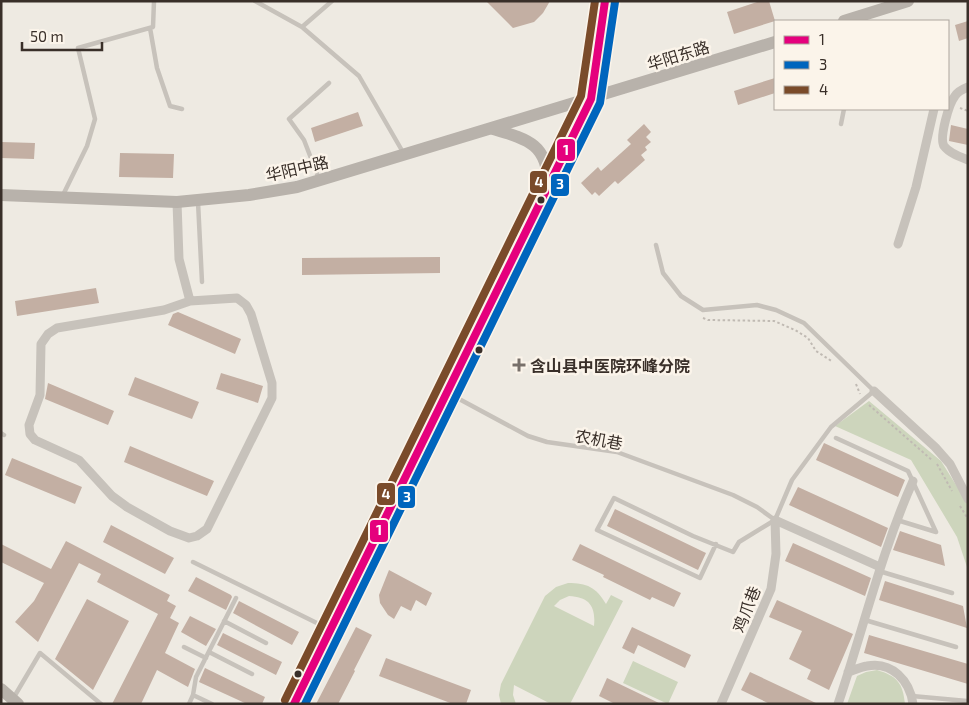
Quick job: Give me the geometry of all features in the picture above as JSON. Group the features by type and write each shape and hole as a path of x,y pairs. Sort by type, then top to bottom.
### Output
{"main road":[{"path":"294,704 591,99 605,1"},
{"path":"861,19 908,1"},
{"name":"华阳东路","path":"591,99 774,42"},
{"name":"华阳中路","path":"1,195 177,202 258,194 297,187 591,99"},
{"path":"493,129 516,136 539,150 544,157 548,169 548,186"},
{"path":"1,689 15,702"}],"street":[{"path":"949,109 955,96 962,89 968,87"},
{"path":"898,244 916,188 934,110"},
{"path":"949,110 941,138 944,145 952,153 968,160"},
{"path":"177,202 179,259 190,301"},
{"path":"236,298 246,305 251,314 272,382 272,398 207,529 197,536 189,538 127,507 112,496 79,460 35,440 30,434 29,426 40,395 41,344 48,334 57,328 164,310 190,301 236,298"},
{"path":"874,391 935,447 950,464 968,499"},
{"path":"838,704 896,519 912,481"},
{"path":"775,520 880,569"},
{"name":"鸡爪巷","path":"721,704 771,589 776,554 775,520"},
{"path":"848,672 866,666 877,665 889,668 906,682 913,700"}],"lane":[{"path":"62,198 88,146 95,120 78,48 153,27 154,1"},
{"path":"255,1 302,27 359,76 405,155"},
{"path":"302,27 332,1"},
{"path":"150,28 157,68 170,106 182,109"},
{"path":"320,180 304,140 289,119 329,83"},
{"path":"841,124 844,110"},
{"path":"198,200 202,282"},
{"path":"656,246 664,273 681,296 703,310 757,305 776,310 804,322 874,391 831,427 792,480 775,520 739,542 733,552 716,544 693,536 614,498 597,530 700,578 716,544"},
{"name":"农机巷","path":"447,392 528,436 547,442 617,452 733,495 775,520"},
{"path":"836,438 908,471 936,532 896,519"},
{"path":"193,562 330,629"},
{"path":"880,569 952,593"},
{"path":"189,704 193,695 196,677 236,598"},
{"path":"865,620 956,647"},
{"path":"224,621 266,643"},
{"path":"184,647 206,658"},
{"path":"209,652 252,674"},
{"path":"15,702 40,653 101,704"},
{"path":"193,695 212,704"},
{"path":"913,700 967,701"}],"path":[{"path":"699,316 708,320 774,321 782,323 808,338 816,352 838,368"},
{"path":"850,379 856,385 863,400 936,464 954,495"},
{"path":"959,503 968,519"}],"green space":[{"path":"869,401 941,461 968,504 968,570 957,537 911,460 835,426"},
{"path":"568,583 586,585 595,590 606,604 611,595 623,601 570,704 551,704 514,685 513,695 516,704 501,704 499,695 501,684 545,596 556,587","holes":["569,596 582,598 590,604 594,613 594,626 554,606 560,600"]},
{"path":"633,661 678,682 668,704 623,683"},
{"path":"877,670 890,675 898,681 903,691 905,704 847,704 857,676"}],"building":[{"path":"486,1 550,1 543,13 534,22 513,28"},
{"path":"760,1 769,1 775,20 734,34 727,12"},
{"path":"968,21 968,38 959,41 955,25"},
{"path":"774,78 774,93 738,105 734,91"},
{"path":"358,112 363,126 315,142 311,128"},
{"path":"644,124 651,132 646,137 651,142 645,147 647,150 641,155 645,160 618,184 615,181 599,196 595,192 592,195 581,183 598,167 601,171 631,144 627,140"},
{"path":"951,125 968,129 968,145 949,141"},
{"path":"1,142 35,143 34,159 1,158"},
{"path":"120,153 174,154 173,178 119,177"},
{"path":"440,257 440,273 302,275 302,258"},
{"path":"96,288 99,303 17,316 15,301"},
{"path":"178,312 241,339 235,354 168,325 173,314"},
{"path":"221,373 263,386 258,403 216,389"},
{"path":"135,377 199,402 192,419 128,395"},
{"path":"48,383 114,411 108,425 45,399"},
{"path":"824,443 905,480 898,497 816,460"},
{"path":"130,446 214,481 207,496 124,462"},
{"path":"12,458 82,487 75,504 5,475"},
{"path":"798,487 888,528 881,547 789,505"},
{"path":"615,509 706,553 698,570 607,526"},
{"path":"111,525 174,558 165,574 103,542"},
{"path":"900,531 941,545 945,566 893,550"},
{"path":"66,541 170,595 167,601 176,606 170,618 179,623 165,653 195,669 188,687 157,670 141,704 112,704 158,614 97,582 101,574 79,563 38,642 15,622 34,601 44,583 1,562 1,544 51,569"},
{"path":"793,543 871,578 865,596 785,561"},
{"path":"580,544 681,593 674,607 652,597 650,600 572,560"},
{"path":"389,570 432,593 426,606 416,600 411,611 401,606 394,619 388,615 380,603 379,595"},
{"path":"196,577 231,595 232,597 226,610 188,591"},
{"path":"885,581 963,606 967,628 879,600"},
{"path":"87,599 129,621 93,690 55,659"},
{"path":"777,600 853,634 829,690 807,679 811,670 789,659 802,631 769,617"},
{"path":"239,601 299,632 292,645 233,613"},
{"path":"190,616 216,629 206,646 181,632"},
{"path":"356,627 372,635 338,704 316,704"},
{"path":"632,627 691,655 685,668 638,645 634,654 622,648"},
{"path":"223,633 282,662 276,675 217,645"},
{"path":"869,635 968,664 968,684 864,653"},
{"path":"386,658 471,690 466,704 453,704 379,676"},
{"path":"205,668 265,697 262,704 247,704 199,682"},
{"path":"750,672 818,704 770,704 741,690"},
{"path":"607,678 661,704 615,704 599,696"}],"transit line":[{"name":"4","path":"285,700 581,96 595,1"},
{"name":"1","path":"294,704 591,99 605,1"},
{"name":"3","path":"305,704 600,103 615,2"}],"place":[{"name":"含山县中医院环峰分院","path":"519,365"}]}
